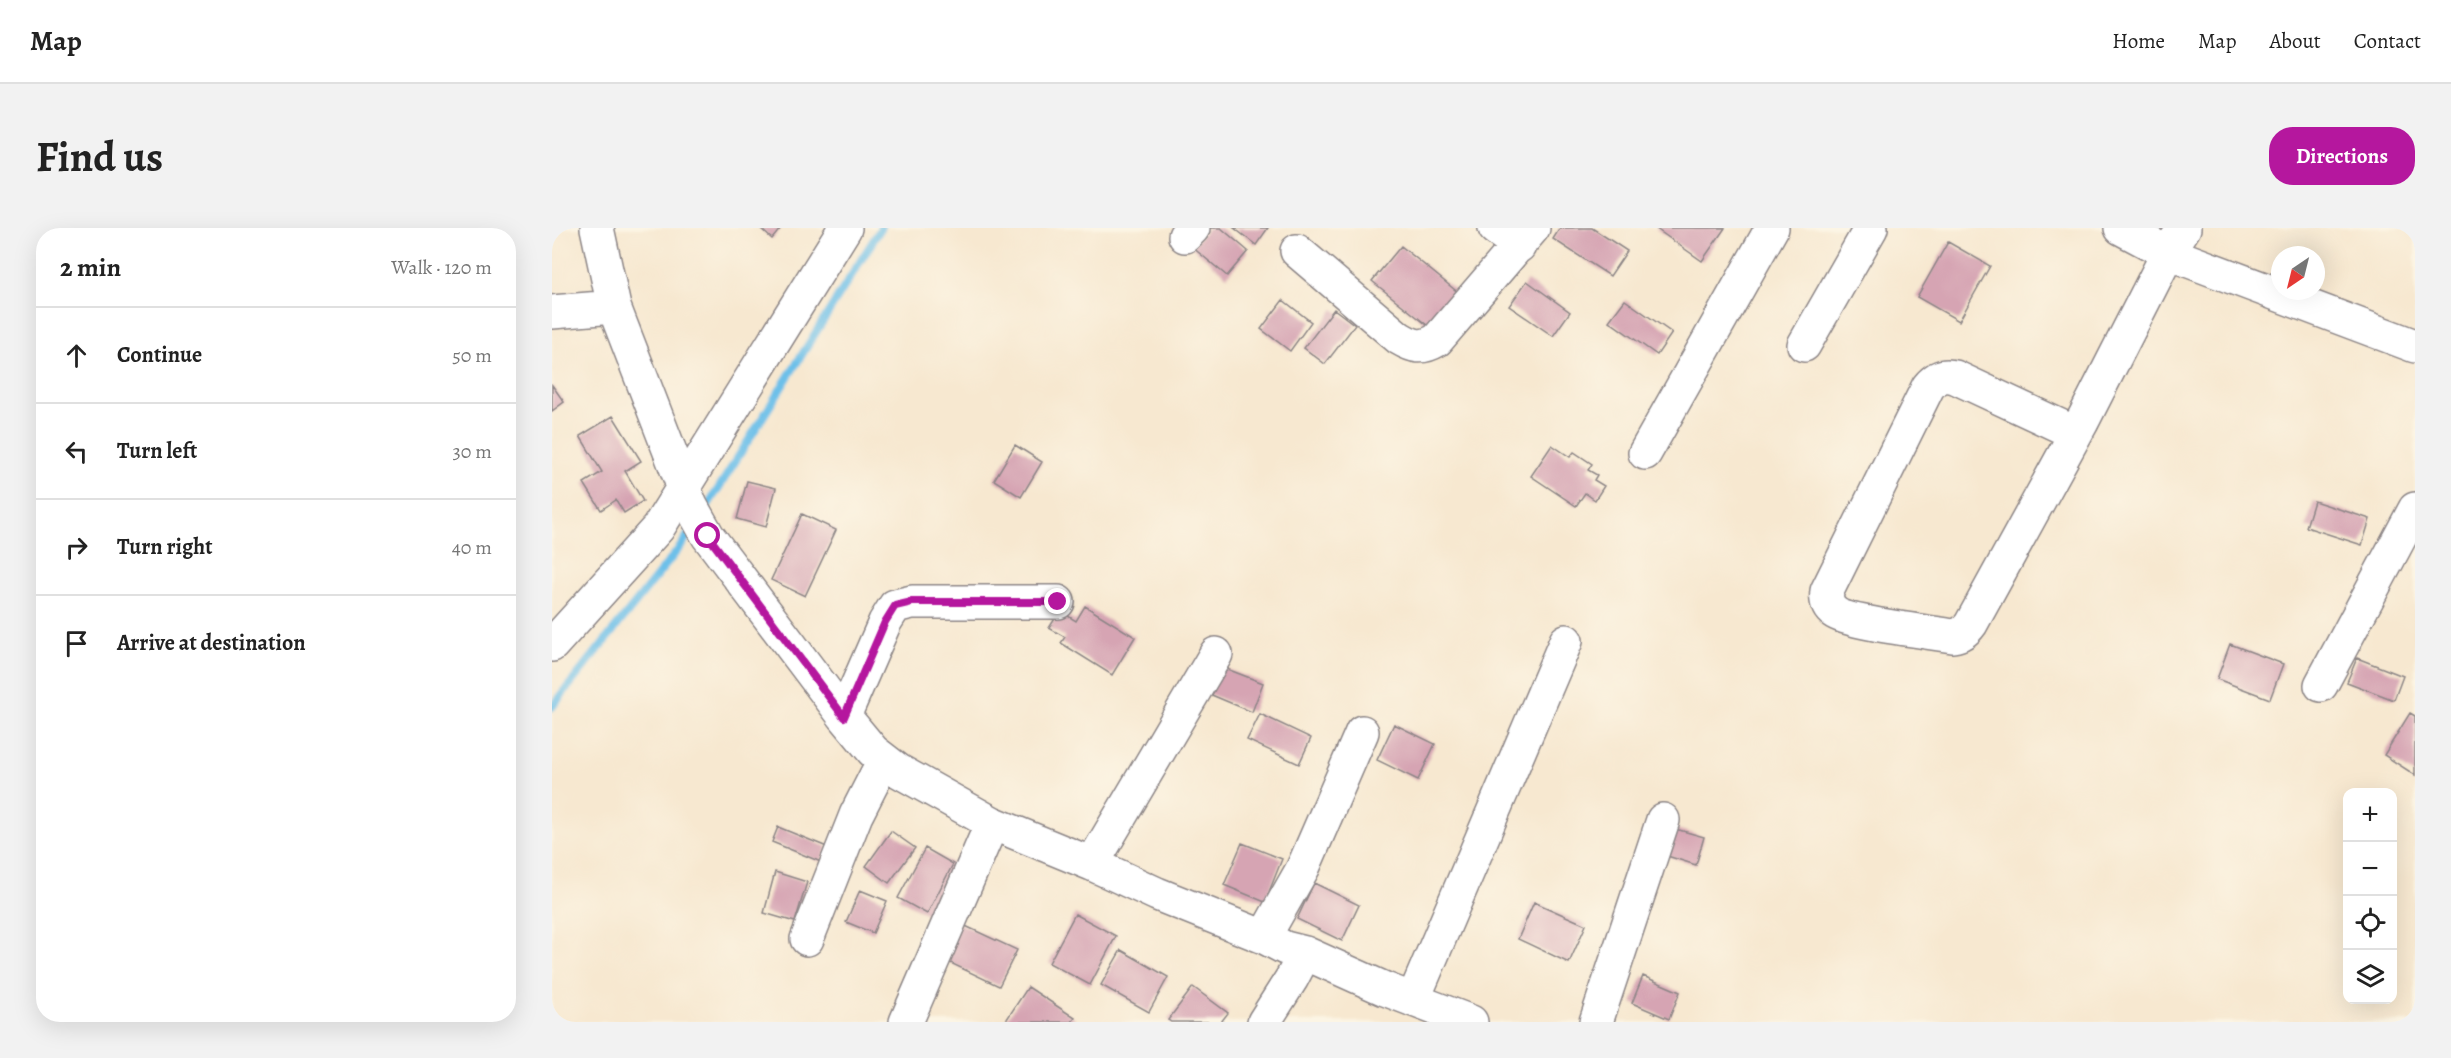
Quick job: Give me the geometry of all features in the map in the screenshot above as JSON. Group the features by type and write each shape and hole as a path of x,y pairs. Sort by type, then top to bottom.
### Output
{"street":[{"path":"597,228 614,307 687,496 708,536 844,717 873,751 921,785 992,823 1264,937 1285,948 1305,953 1428,1011 1471,1022"},
{"path":"552,645 687,496 845,228"},
{"path":"1645,453 1772,228"},
{"path":"1804,345 1871,228"},
{"path":"2121,228 2176,240 2415,346"},
{"path":"1297,250 1400,338 1412,346 1426,347 1437,340 1516,234"},
{"path":"2075,433 1955,377 1946,375 1935,379 1928,387 1827,591 1827,602 1830,609 1846,618 1953,636 1962,633 1971,624 2075,433 2176,240"},
{"path":"552,312 614,307"},
{"path":"2321,686 2415,509"},
{"path":"844,717 885,622 895,606 912,602 1058,602"},
{"path":"1428,1011 1566,641"},
{"path":"1092,864 1216,654"},
{"path":"1264,937 1303,868 1362,732"},
{"path":"807,939 856,815 884,760"},
{"path":"1596,1022 1663,820"},
{"path":"906,1022 992,823"},
{"path":"1264,1022 1305,953"}],"building":[{"path":"760,228 781,228 772,239"},
{"path":"1208,228 1221,228 1248,251 1227,276 1192,247"},
{"path":"1234,228 1268,228 1256,245"},
{"path":"1560,228 1592,228 1627,251 1610,276 1553,239"},
{"path":"1655,228 1725,228 1702,261"},
{"path":"1948,242 1990,266 1959,321 1917,297"},
{"path":"1401,246 1460,294 1432,329 1372,281"},
{"path":"1527,281 1570,312 1553,336 1509,306"},
{"path":"1283,300 1311,322 1290,351 1261,329"},
{"path":"1625,300 1672,333 1657,355 1609,321"},
{"path":"1334,309 1355,325 1325,364 1304,348"},
{"path":"552,385 564,402 552,411"},
{"path":"613,416 641,461 625,471 643,501 624,513 616,500 601,510 584,483 602,472 580,436"},
{"path":"1015,445 1042,462 1021,497 994,480"},
{"path":"1552,445 1570,457 1574,452 1592,464 1588,470 1597,475 1594,480 1604,486 1595,500 1585,493 1576,506 1531,476"},
{"path":"747,481 776,488 766,527 737,519"},
{"path":"2314,501 2370,519 2362,545 2306,527"},
{"path":"802,514 836,530 805,596 771,580"},
{"path":"1085,606 1135,637 1112,675 1061,643 1065,637 1049,628 1060,611 1076,621"},
{"path":"2230,644 2283,664 2270,699 2217,679"},
{"path":"2357,658 2403,676 2394,700 2347,682"},
{"path":"1219,666 1263,683 1252,712 1207,693"},
{"path":"2410,713 2415,716 2415,775 2384,755"},
{"path":"1260,714 1311,738 1299,764 1247,740"},
{"path":"1394,724 1435,744 1418,780 1377,760"},
{"path":"778,827 827,847 821,862 772,842"},
{"path":"1672,828 1704,837 1696,865 1664,855"},
{"path":"891,831 915,848 889,883 866,866"},
{"path":"1242,843 1282,859 1265,902 1224,885"},
{"path":"925,848 953,864 927,914 898,898"},
{"path":"775,872 807,882 795,922 764,913"},
{"path":"1314,883 1359,905 1342,941 1297,919"},
{"path":"860,890 887,901 873,933 846,922"},
{"path":"1534,902 1586,925 1569,963 1518,939"},
{"path":"1075,914 1116,936 1090,985 1049,963"},
{"path":"959,923 1017,950 999,986 942,959"},
{"path":"1121,950 1168,977 1149,1012 1101,985"},
{"path":"1643,976 1680,992 1669,1019 1632,1003"},
{"path":"1028,987 1075,1018 1072,1022 1005,1022"},
{"path":"1193,987 1228,1013 1221,1022 1171,1022 1168,1020"}],"waterway":[{"path":"703,513 881,228"},
{"path":"552,707 681,546 694,526"}],"route":[{"path":"708,536 844,717 885,622 895,606 912,602 1058,602"}]}
